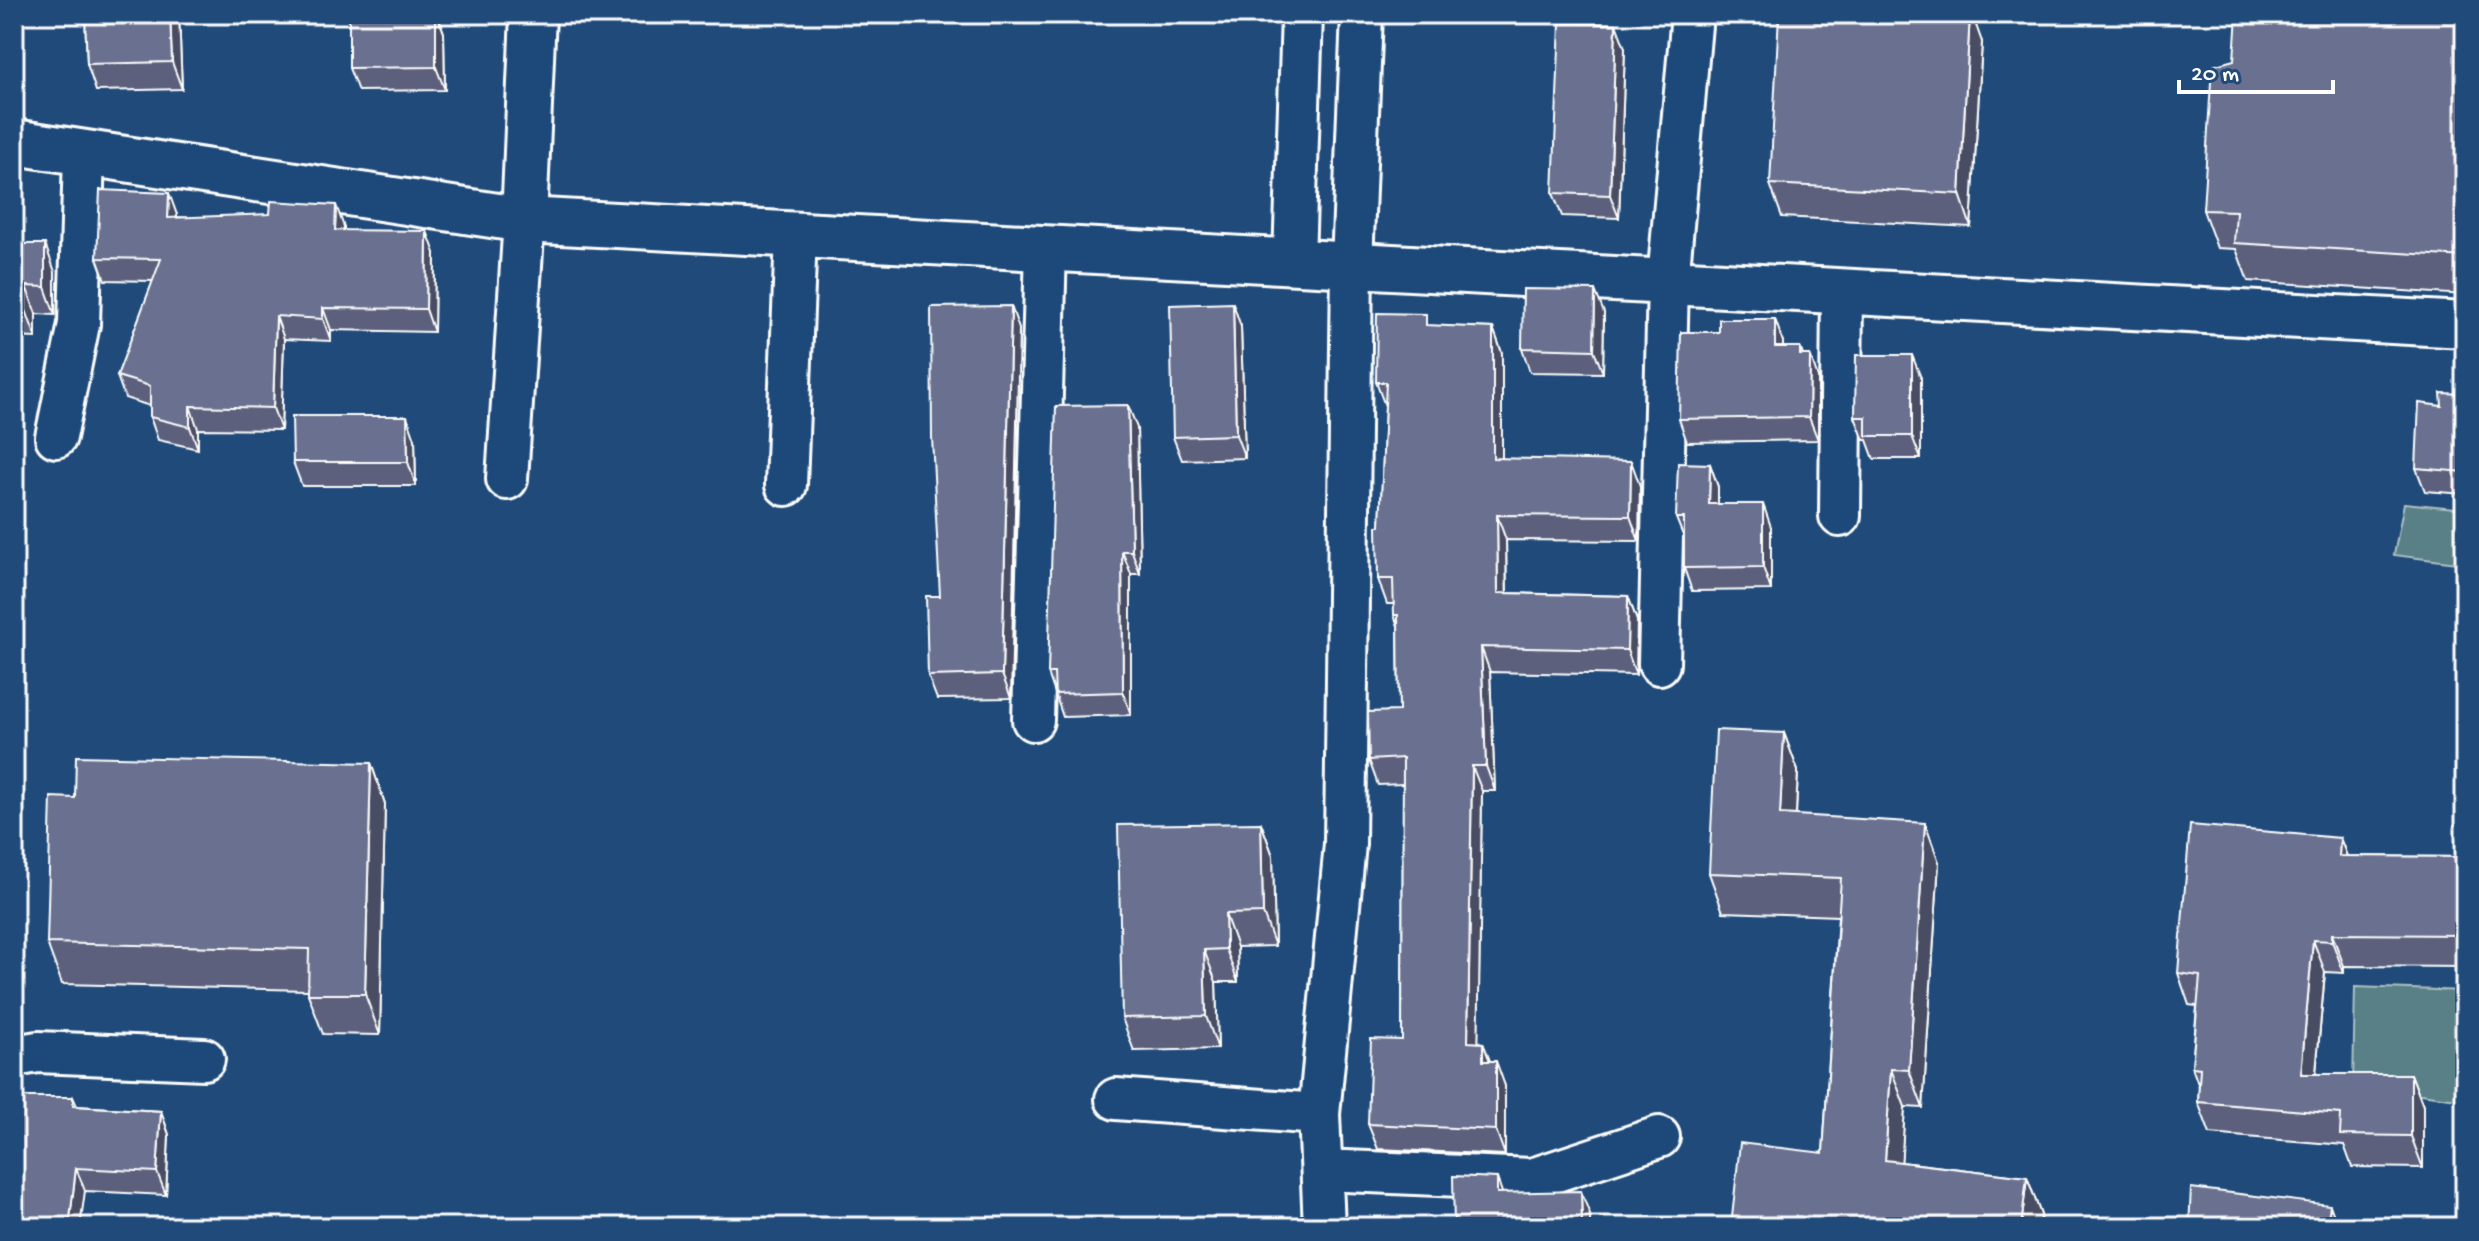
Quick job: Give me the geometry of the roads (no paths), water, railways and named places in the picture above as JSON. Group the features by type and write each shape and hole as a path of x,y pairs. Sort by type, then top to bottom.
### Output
{"street":[{"path":"507,479 524,220 533,14"},
{"path":"1294,260 1302,14"},
{"path":"1324,1227 1319,1114 1345,844 1352,264 1362,14"},
{"path":"1659,664 1668,281 1692,14"},
{"path":"14,142 524,220 2465,325"},
{"path":"56,437 79,324 84,153"},
{"path":"786,485 796,235"},
{"path":"1033,720 1046,247"},
{"path":"1840,516 1842,291"},
{"path":"14,1056 38,1052 204,1059"},
{"path":"1116,1099 1319,1114"},
{"path":"1322,1170 1532,1179 1659,1137"}]}
